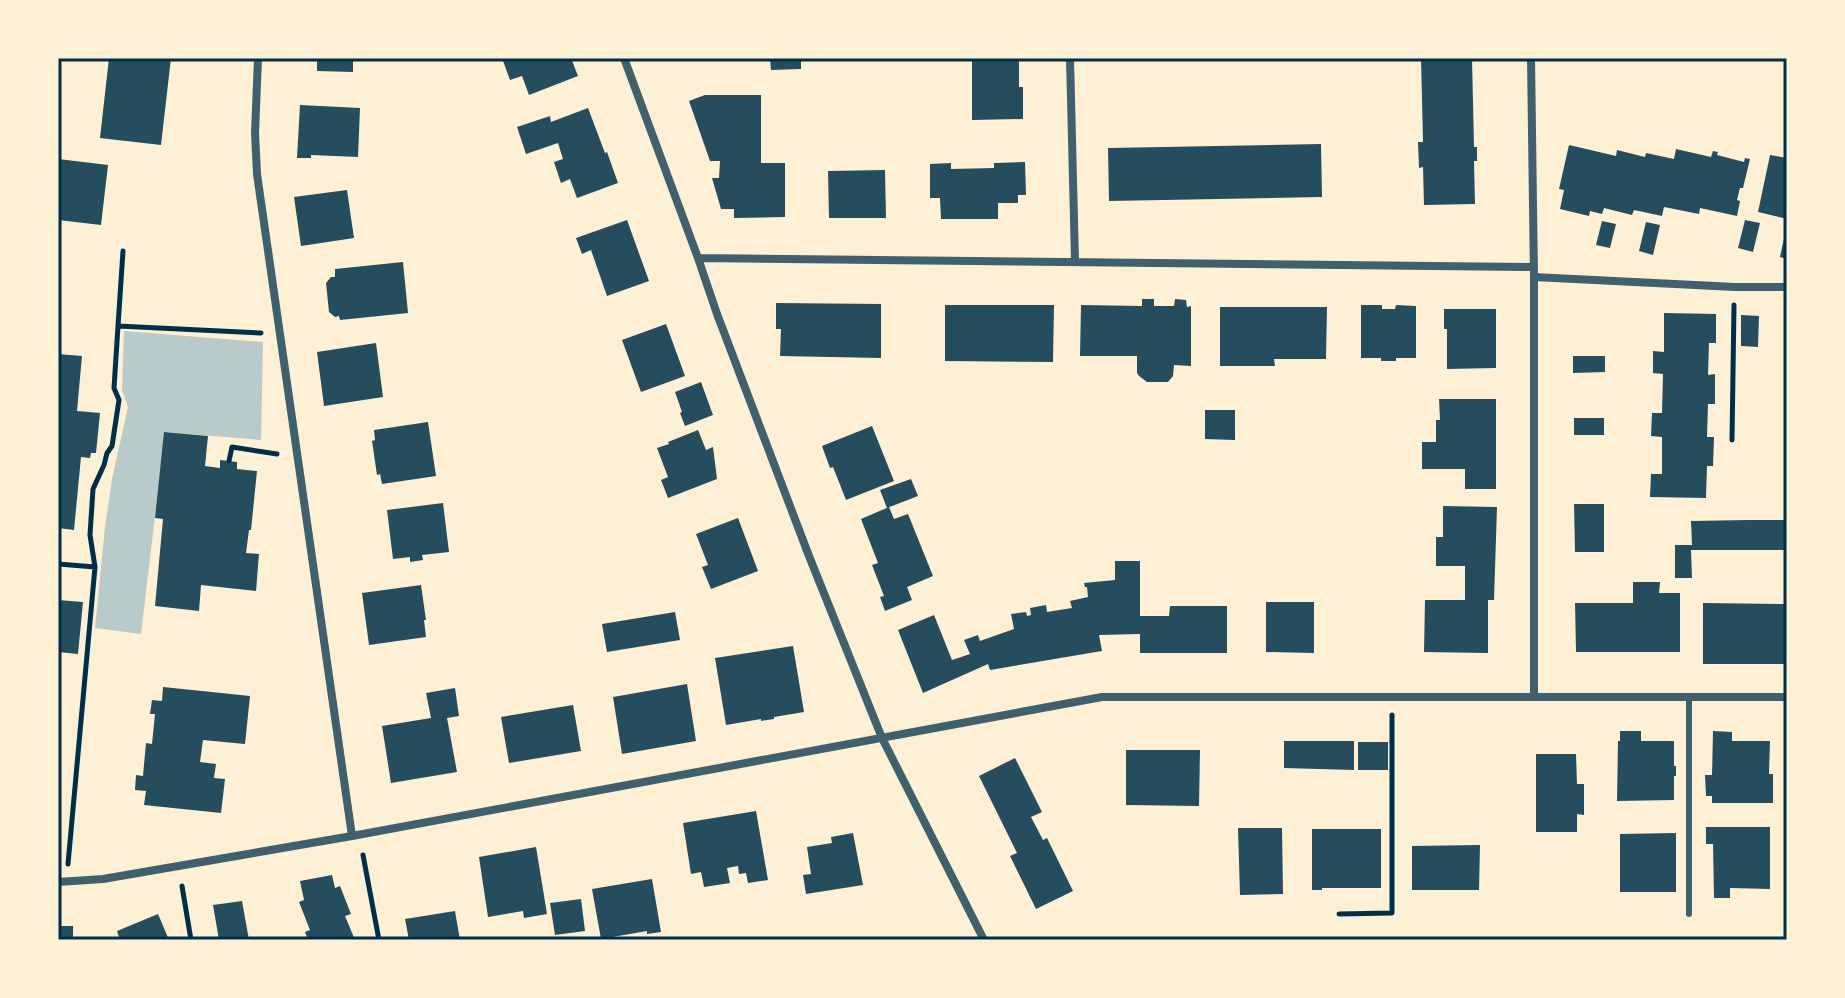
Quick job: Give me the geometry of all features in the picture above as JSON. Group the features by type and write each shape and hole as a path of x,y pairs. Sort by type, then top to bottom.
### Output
{"street":[{"path":"258,58 257,174 352,836"},
{"path":"624,58 717,314 882,738 984,940"},
{"path":"1070,58 1075,261"},
{"path":"1531,58 1534,697"},
{"path":"698,258 1075,261 1534,272 1735,287 1787,287"},
{"path":"62,882 103,879 352,836 1102,697 1787,697"}],"lane":[{"path":"1689,698 1689,914"}],"path":[{"path":"62,882 95,567 90,535 93,489 112,446 119,400 114,388 123,251"},
{"path":"1732,440 1735,287"},
{"path":"118,326 280,334"},
{"path":"229,461 232,447 298,457"},
{"path":"58,564 95,567"},
{"path":"1339,914 1392,913 1392,697"},
{"path":"352,836 365,857 379,940"},
{"path":"178,866 191,940"}],"shaded area":[{"path":"124,331 263,342 261,440 165,432 141,634 95,628 112,479 128,407 122,390"}],"building":[{"path":"109,58 171,58 161,145 100,138"},
{"path":"317,58 353,58 353,72 317,71"},
{"path":"502,58 571,58 578,76 529,95 522,76 510,80"},
{"path":"770,58 801,58 801,69 771,70"},
{"path":"972,58 1019,58 1023,119 972,120"},
{"path":"1421,58 1472,58 1474,147 1477,147 1477,161 1474,161 1475,204 1424,205 1423,167 1419,168 1418,142 1423,142"},
{"path":"705,95 761,95 761,163 785,163 785,217 734,218 734,209 721,209 712,178 719,178 720,161 710,161 689,101"},
{"path":"300,105 360,108 358,157 311,155 311,158 297,158"},
{"path":"588,108 618,183 577,198 570,179 561,183 554,162 563,159 558,143 526,154 517,127 550,116 551,122"},
{"path":"1321,144 1322,197 1109,201 1108,148"},
{"path":"1569,145 1616,156 1617,150 1645,157 1646,153 1674,159 1676,149 1711,157 1713,151 1718,152 1717,155 1744,162 1745,158 1750,159 1737,200 1740,201 1737,216 1700,208 1699,214 1664,207 1662,216 1634,210 1632,215 1604,208 1602,214 1590,211 1589,216 1560,209 1564,190 1559,189"},
{"path":"1770,155 1787,158 1787,219 1758,212"},
{"path":"58,159 108,165 101,225 58,220"},
{"path":"1025,162 1026,195 1018,195 1018,203 998,203 998,219 941,219 940,198 930,198 930,164 951,163 951,169 994,168 994,163"},
{"path":"885,170 886,218 829,218 828,171"},
{"path":"347,190 354,238 301,246 294,197"},
{"path":"627,220 649,281 607,296 591,250 582,254 576,238"},
{"path":"1745,220 1760,223 1753,252 1738,248"},
{"path":"1602,221 1616,224 1610,248 1596,245"},
{"path":"1646,222 1660,225 1653,255 1639,251"},
{"path":"1787,229 1787,259 1780,257"},
{"path":"403,262 408,313 340,320 339,316 335,317 329,312 326,283 335,277 335,269"},
{"path":"1142,299 1154,299 1154,306 1174,306 1175,299 1186,300 1187,307 1191,306 1191,366 1174,365 1173,376 1168,382 1147,382 1139,376 1137,356 1080,356 1081,305 1142,306"},
{"path":"776,303 881,304 881,358 780,356 781,329 776,329"},
{"path":"945,305 1054,305 1053,362 945,361"},
{"path":"1361,305 1382,305 1382,309 1395,309 1396,305 1416,306 1416,358 1381,361 1381,358 1361,358"},
{"path":"1220,307 1327,307 1326,359 1274,359 1275,366 1220,366"},
{"path":"1444,309 1496,309 1496,368 1447,369"},
{"path":"1664,313 1716,314 1716,343 1709,343 1708,375 1715,374 1715,404 1708,404 1707,437 1714,437 1713,466 1707,466 1706,498 1650,497 1651,474 1662,474 1662,437 1651,436 1652,413 1662,413 1663,374 1653,373 1653,351 1664,352"},
{"path":"1741,315 1759,316 1758,347 1741,346"},
{"path":"666,324 685,376 641,392 622,340"},
{"path":"376,343 383,397 324,406 317,352"},
{"path":"58,354 82,356 77,411 100,413 96,453 91,453 90,458 81,457 74,530 58,528"},
{"path":"1573,356 1605,356 1605,372 1573,373"},
{"path":"701,382 713,415 685,426 675,392"},
{"path":"1439,399 1496,399 1496,489 1465,489 1465,469 1422,469 1422,442 1436,442 1436,420 1440,420"},
{"path":"1205,410 1235,410 1235,440 1205,439"},
{"path":"1574,418 1604,418 1604,435 1574,435"},
{"path":"428,422 436,476 382,484 380,474 377,475 372,441 375,440 374,430"},
{"path":"872,426 894,481 846,500 822,446"},
{"path":"698,430 706,450 713,447 717,479 668,498 661,480 668,477 657,448"},
{"path":"164,432 208,436 205,466 220,468 220,460 237,462 237,469 257,471 246,553 259,554 256,591 201,585 199,611 155,606 163,519 155,518"},
{"path":"911,479 918,496 887,508 880,490"},
{"path":"443,503 449,552 422,555 423,560 410,562 410,557 393,559 387,510"},
{"path":"1574,504 1604,504 1604,552 1575,552"},
{"path":"1443,506 1497,507 1494,600 1488,600 1488,653 1424,652 1425,600 1465,600 1465,566 1436,566 1436,537 1443,537"},
{"path":"889,507 894,519 908,514 933,576 907,587 912,600 885,611 880,597 884,596 872,565 878,563 861,519"},
{"path":"738,518 758,571 711,589 702,567 708,565 696,534"},
{"path":"1787,520 1787,550 1691,550 1692,578 1675,578 1675,545 1692,545 1691,521"},
{"path":"1115,561 1140,561 1140,616 1169,616 1170,606 1227,606 1227,653 1140,653 1140,634 1099,635 1102,651 990,670 988,664 923,693 898,630 934,615 952,660 970,654 964,640 978,635 980,641 1014,629 1011,614 1026,612 1027,616 1031,615 1030,608 1046,605 1047,612 1072,608 1070,601 1088,597 1084,583 1115,580"},
{"path":"1633,582 1660,582 1659,593 1680,593 1680,652 1576,652 1575,603 1633,603"},
{"path":"421,585 426,637 369,645 362,593"},
{"path":"58,600 83,602 78,654 58,652"},
{"path":"1266,602 1314,602 1314,653 1266,652"},
{"path":"1703,603 1787,604 1787,664 1703,664"},
{"path":"675,612 680,640 607,652 602,624"},
{"path":"793,646 804,712 726,725 715,658"},
{"path":"687,684 696,741 622,754 613,697"},
{"path":"163,687 250,696 245,744 203,740 200,762 216,764 214,778 225,779 221,813 144,805 146,791 135,790 136,775 143,776 146,743 152,744 155,714 150,714 152,700 162,701"},
{"path":"455,688 459,716 447,718 457,772 391,783 382,726 431,718 426,693"},
{"path":"573,705 581,751 509,763 501,717"},
{"path":"1620,731 1641,731 1641,741 1674,741 1674,800 1617,801"},
{"path":"1713,731 1732,732 1732,741 1770,741 1769,774 1773,774 1773,803 1712,803 1712,796 1706,796 1705,775 1712,775"},
{"path":"1284,741 1354,741 1354,770 1284,768"},
{"path":"1358,742 1388,742 1388,770 1358,770"},
{"path":"1126,750 1200,750 1199,806 1126,805"},
{"path":"1536,754 1576,754 1577,784 1584,784 1584,815 1577,814 1577,832 1536,832"},
{"path":"1015,758 1042,812 1031,817 1043,840 1047,838 1073,891 1036,909 1010,856 1017,853 979,776"},
{"path":"756,811 768,880 748,883 746,873 739,874 738,866 727,868 730,883 704,887 701,872 691,874 683,823"},
{"path":"1706,827 1770,827 1770,889 1730,888 1730,898 1714,898 1713,844 1706,844"},
{"path":"1238,828 1282,828 1283,894 1240,895"},
{"path":"1312,829 1381,829 1381,888 1312,890"},
{"path":"853,833 863,885 806,894 803,875 811,874 807,847 832,843 831,837"},
{"path":"1676,833 1676,892 1620,892 1620,834"},
{"path":"1480,845 1479,890 1412,890 1412,846"},
{"path":"536,847 547,914 524,918 523,911 488,917 479,857"},
{"path":"332,875 335,888 340,886 351,914 345,916 355,940 308,940 305,932 310,930 299,902 304,900 300,881"},
{"path":"652,879 661,932 647,934 647,931 601,939 592,889"},
{"path":"581,899 585,931 555,935 550,903"},
{"path":"242,901 249,940 219,940 213,905"},
{"path":"455,911 460,940 409,940 405,919"},
{"path":"158,914 169,940 120,940 117,931"},
{"path":"58,926 73,926 73,940 58,940"}]}
